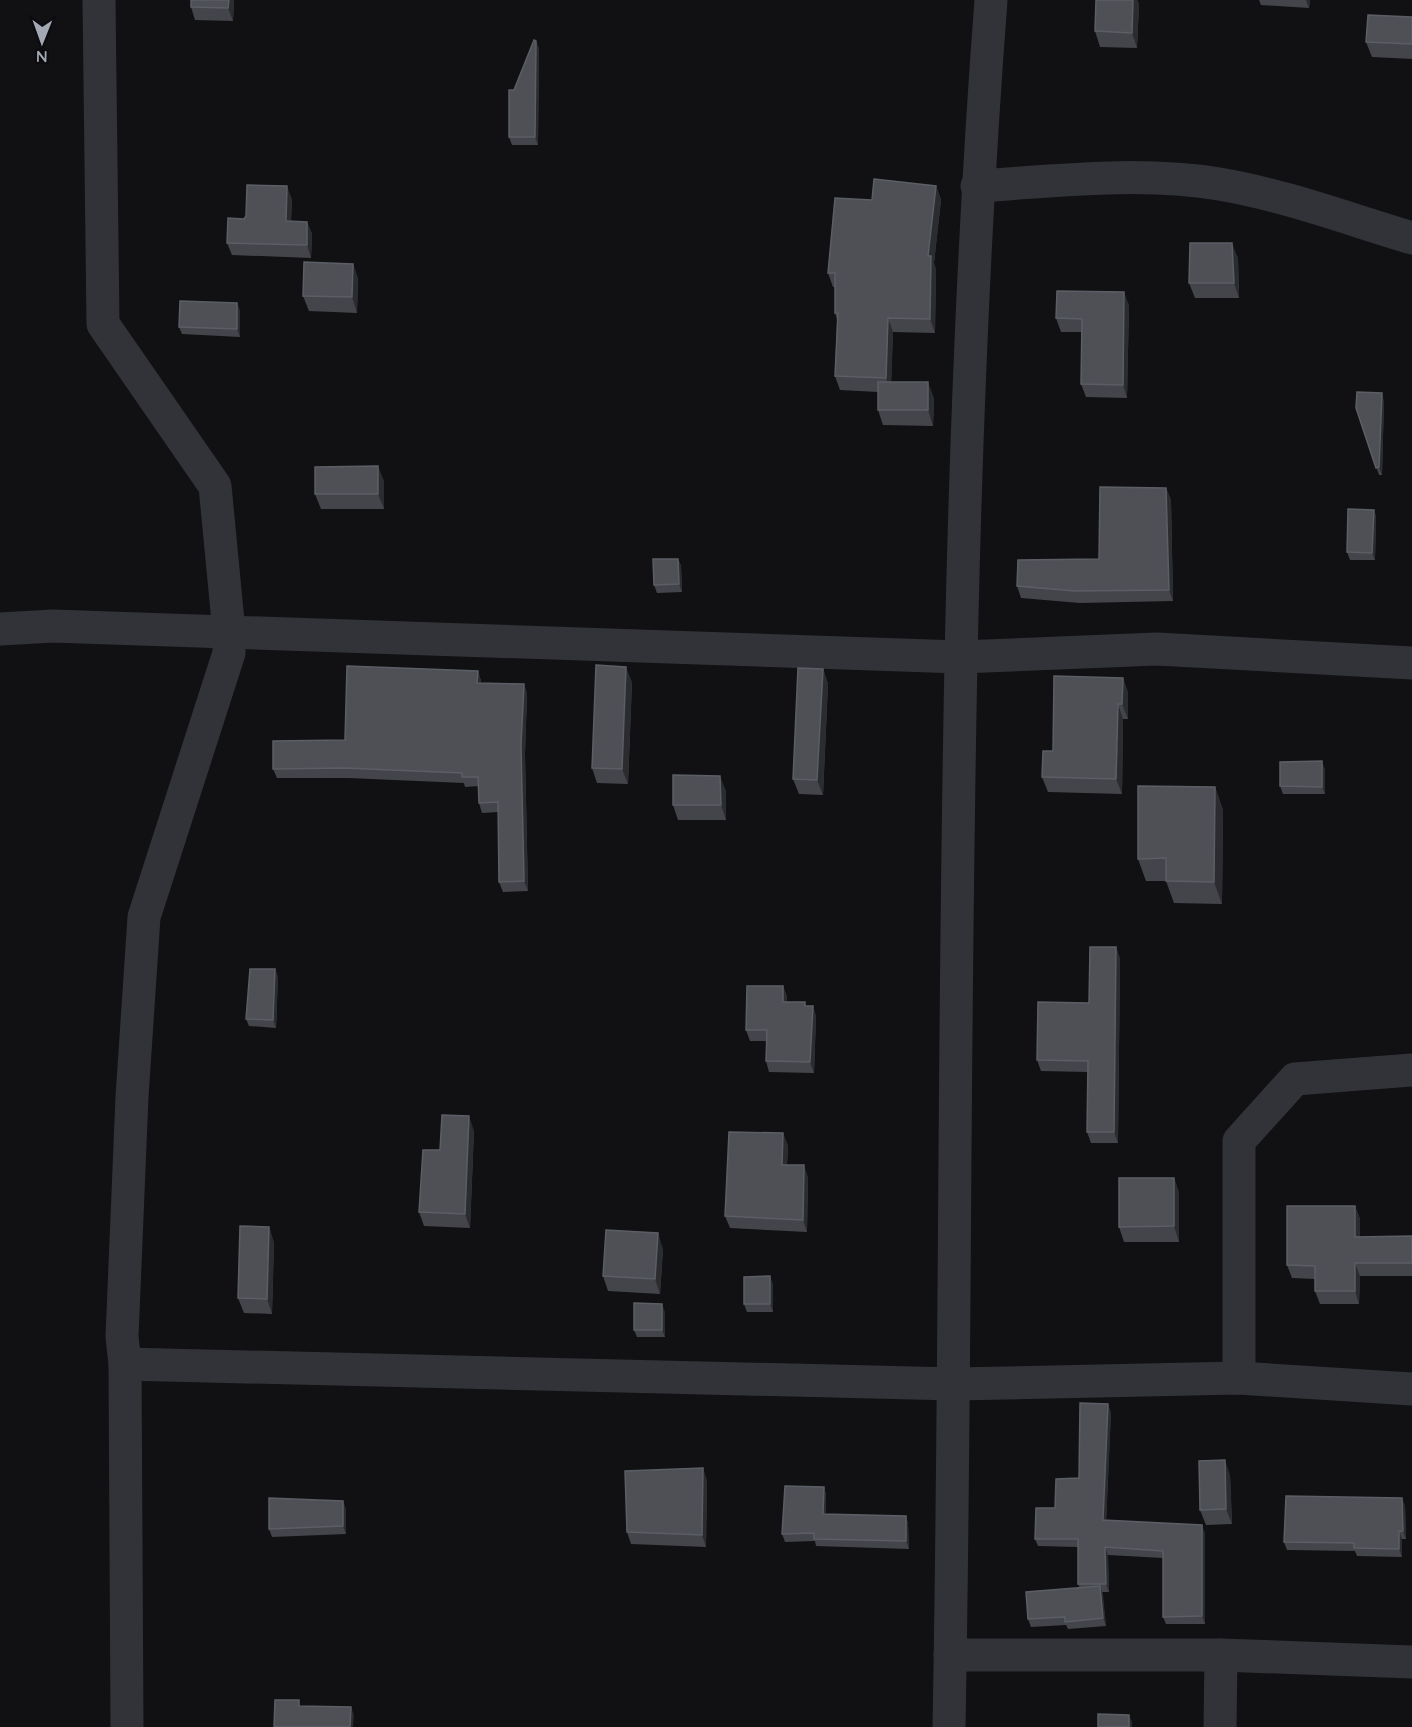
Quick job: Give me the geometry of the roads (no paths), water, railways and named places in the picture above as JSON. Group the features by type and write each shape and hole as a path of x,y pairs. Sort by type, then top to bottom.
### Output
{"street":[{"path":"99,0 103,324 215,486 229,632 229,652 144,917 122,1326 125,1364 127,1727"},
{"path":"949,1727 955,1384 960,657 977,186 992,0"},
{"path":"977,186 1135,178 1216,183 1265,193 1412,238"},
{"path":"0,629 53,626 960,657 1157,649 1412,663"},
{"path":"1239,1378 1239,1141 1295,1079 1412,1070"},
{"path":"125,1364 955,1384 1239,1378 1412,1389"},
{"path":"950,1655 1221,1655 1412,1662"},
{"path":"1220,1727 1221,1655"}]}
